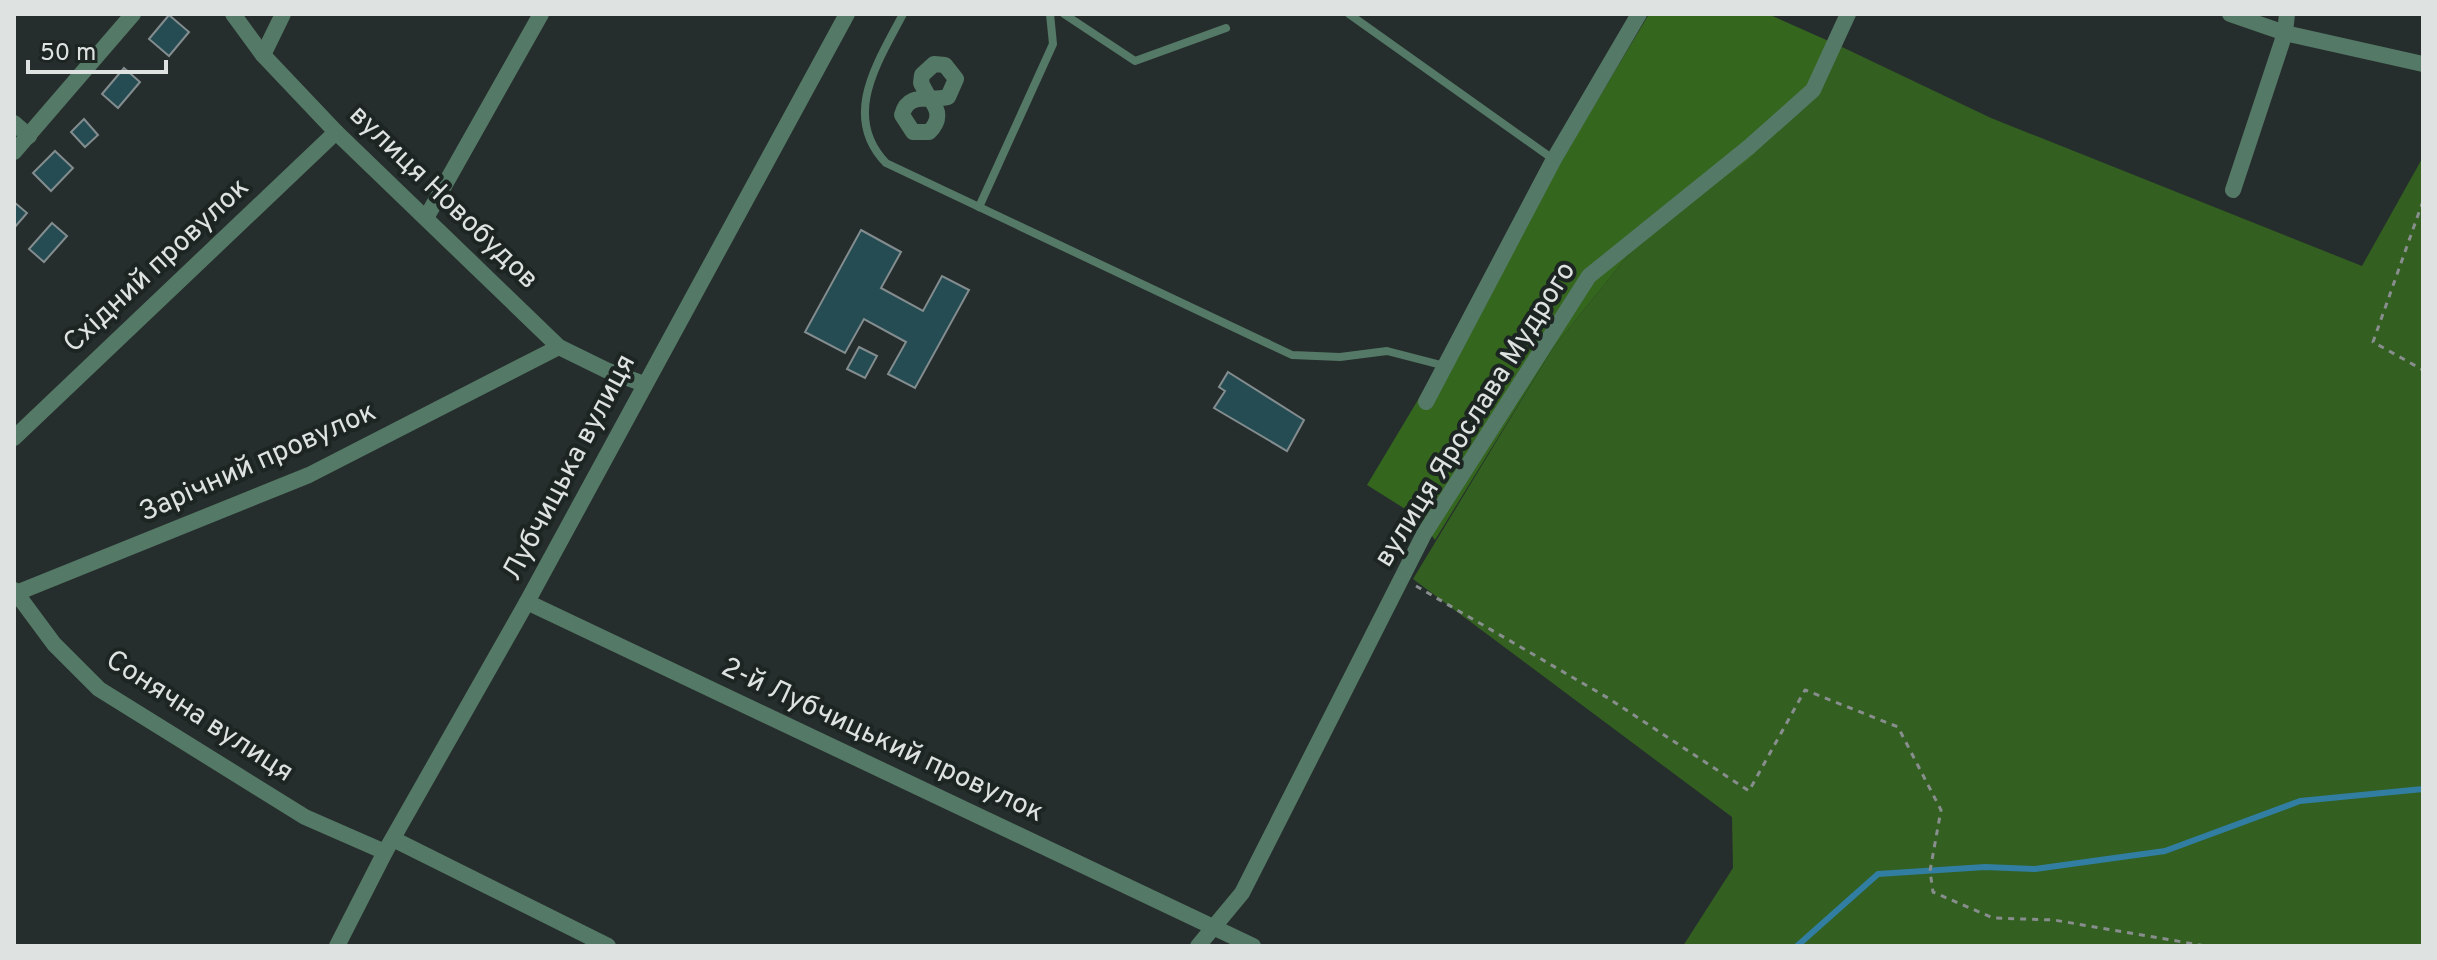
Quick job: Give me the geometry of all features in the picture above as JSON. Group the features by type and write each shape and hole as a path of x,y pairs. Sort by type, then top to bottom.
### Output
{"street":[{"path":"14,152 133,14"},
{"name":"вулиця Новобудов","path":"233,14 263,55 336,132 559,347 644,384"},
{"path":"263,55 283,14"},
{"path":"426,218 541,14"},
{"name":"Лубчицька вулиця","path":"337,946 847,14"},
{"path":"1426,402 1554,159 1639,14"},
{"name":"вулиця Ярослава Мудрого","path":"1198,946 1242,893 1424,534 1589,276 1749,147 1813,90 1848,14"},
{"path":"2230,14 2285,33 2423,64"},
{"path":"2233,190 2285,33 2287,14"},
{"path":"929,97 921,83 922,75 934,64 945,65 956,79 948,97 911,100 904,106 902,115 913,132 929,132 938,121 938,113 929,97"},
{"path":"14,123 29,136"},
{"name":"Східний провулок","path":"14,438 336,132"},
{"name":"Зарічний провулок","path":"15,592 309,475 559,347"},
{"name":"Сонячна вулиця","path":"15,592 54,644 99,689 305,817 389,846 608,946"},
{"name":"2-й Лубчицький провулок","path":"527,602 1253,946"}],"lane":[{"path":"903,14 866,94 863,120 870,146 886,163 1292,355 1340,357 1387,351 1445,366"},
{"path":"979,207 1053,44 1050,14"},
{"path":"1064,14 1135,61 1226,28"},
{"path":"1349,14 1554,159"}],"path":[{"path":"2423,201 2373,342 2423,370"},
{"path":"1402,578 1608,698 1749,791 1805,690 1898,727 1941,810 1930,871 1933,892 1993,918 2054,920 2206,946"}],"green space":[{"path":"1649,14 1768,14 1842,47 1749,160 1646,233 1553,348 1435,540 1418,517 1367,485"},
{"path":"1842,47 1991,118 2362,266 2423,157 2423,946 1683,946 1733,868 1732,817 1413,579 1553,348 1646,233 1769,133"}],"building":[{"path":"169,15 189,32 169,56 149,39"},
{"path":"124,68 140,82 118,108 102,94"},
{"path":"84,119 98,135 85,147 71,132"},
{"path":"55,151 73,168 51,191 33,173"},
{"path":"14,202 27,213 14,228"},
{"path":"52,223 67,236 44,262 29,249"},
{"path":"861,230 901,252 881,288 923,311 942,276 969,290 915,388 888,374 906,342 864,319 845,353 805,332"},
{"path":"859,347 877,356 865,378 847,369"},
{"path":"1228,372 1304,420 1287,451 1214,408 1225,391 1219,387"}],"waterway":[{"path":"1797,946 1878,874 1985,867 2035,869 2165,851 2300,801 2423,789"}]}
